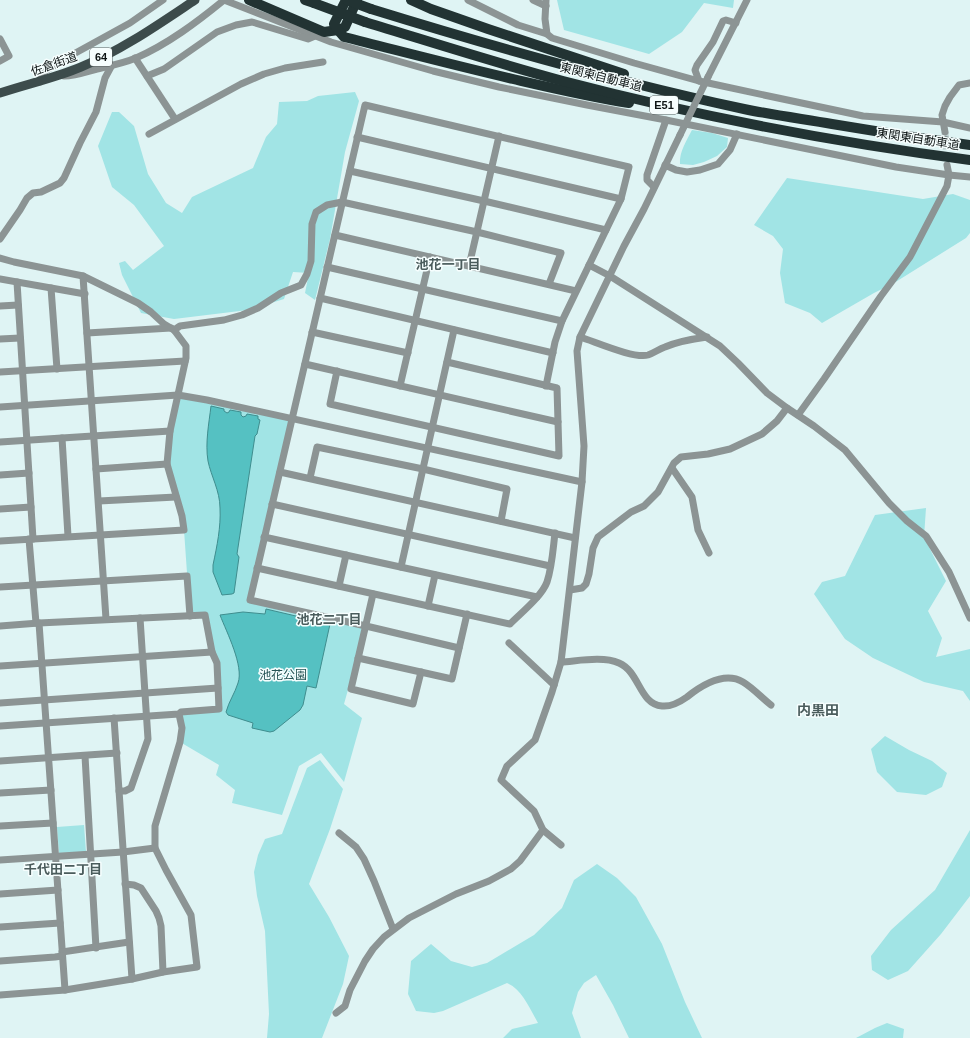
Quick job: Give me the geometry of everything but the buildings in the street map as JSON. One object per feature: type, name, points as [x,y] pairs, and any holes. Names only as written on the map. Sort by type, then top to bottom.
[{"type":"highway","points":[[249,0],[324,32],[346,27],[357,0]]},
{"type":"highway","points":[[346,0],[334,24],[344,37],[597,98],[714,117]]},
{"type":"highway","name":"東関東自動車道","points":[[346,0],[467,38],[553,62],[704,100],[787,117],[970,145]]},
{"type":"highway","points":[[411,0],[431,9],[521,41],[704,100]]},
{"type":"highway","name":"東関東自動車道","points":[[309,2],[365,22],[462,52],[640,100],[786,132],[970,160]]},
{"type":"main road","name":"佐倉街道","points":[[0,94],[40,82],[83,66],[108,54],[144,33],[194,1]]},
{"type":"street","points":[[40,82],[42,73],[130,23],[163,0]]},
{"type":"street","points":[[60,75],[69,76],[79,74],[135,58],[161,45],[183,31],[224,0],[331,42],[426,69],[499,87],[896,167],[970,177]]},
{"type":"street","points":[[468,0],[518,25],[547,34],[552,38],[634,63],[699,80],[863,116],[943,122],[970,128]]},
{"type":"street","points":[[533,0],[546,3],[545,19],[547,34]]},
{"type":"street","points":[[561,845],[543,830],[534,811],[501,780],[507,766],[535,740],[561,662],[582,482],[584,446],[577,351],[580,337],[747,0]]},
{"type":"street","points":[[699,80],[695,70],[713,42],[723,21],[726,20],[736,23]]},
{"type":"street","points":[[147,76],[164,69],[217,32],[236,25],[252,22],[308,39],[315,36]]},
{"type":"street","points":[[0,39],[9,56],[0,61]]},
{"type":"street","points":[[135,58],[175,119]]},
{"type":"street","points":[[149,134],[241,84],[264,74],[285,68],[323,62]]},
{"type":"street","points":[[0,239],[27,198],[33,192],[41,192],[60,183],[64,178],[96,112],[105,78],[112,65]]},
{"type":"street","points":[[945,132],[942,115],[945,106],[960,85],[970,83]]},
{"type":"street","points":[[459,648],[250,600],[365,105],[629,167],[621,199],[562,321],[546,386]]},
{"type":"street","points":[[654,187],[647,180],[647,175],[666,120]]},
{"type":"street","points":[[665,165],[676,170],[687,172],[700,170],[718,164],[730,150],[737,134]]},
{"type":"street","points":[[469,266],[499,136]]},
{"type":"street","points":[[357,137],[621,199]]},
{"type":"street","points":[[798,415],[910,257],[947,186],[949,175],[947,165]]},
{"type":"street","points":[[350,171],[484,200],[606,230]]},
{"type":"street","points":[[87,333],[173,329],[180,326],[224,320],[242,315],[258,308],[281,293],[301,285],[307,274],[310,261],[312,224],[316,212],[327,204],[342,202],[477,232],[561,253],[549,284]]},
{"type":"street","points":[[335,234],[576,291]]},
{"type":"street","points":[[400,386],[430,257]]},
{"type":"street","points":[[0,258],[83,276],[144,307],[164,324],[173,329],[186,346],[185,361],[170,432],[167,464],[182,516],[184,530],[0,541]]},
{"type":"street","points":[[589,265],[610,276],[720,346],[767,393],[845,450],[889,503],[926,536],[949,572],[970,618]]},
{"type":"street","points":[[327,267],[562,321]]},
{"type":"street","points":[[83,276],[106,619]]},
{"type":"street","points":[[0,279],[85,294]]},
{"type":"street","points":[[17,282],[31,507],[33,585],[42,663],[65,990]]},
{"type":"street","points":[[51,288],[57,369]]},
{"type":"street","points":[[320,298],[553,353]]},
{"type":"street","points":[[0,306],[18,305]]},
{"type":"street","points":[[401,567],[454,330]]},
{"type":"street","points":[[312,332],[408,353]]},
{"type":"street","points":[[580,337],[638,356],[648,355],[663,347],[682,341],[707,337]]},
{"type":"street","points":[[0,339],[20,338]]},
{"type":"street","points":[[0,372],[185,361]]},
{"type":"street","points":[[337,372],[330,404],[559,456],[557,388],[447,362]]},
{"type":"street","points":[[305,364],[558,422]]},
{"type":"street","points":[[0,407],[178,396],[207,400],[284,416],[582,482]]},
{"type":"street","points":[[570,590],[582,588],[586,584],[593,548],[598,537],[632,512],[644,506],[658,492],[674,463],[681,457],[708,454],[730,449],[762,434],[777,421],[787,408]]},
{"type":"street","points":[[0,442],[170,432]]},
{"type":"street","points":[[62,438],[68,536]]},
{"type":"street","points":[[310,478],[317,447],[423,469],[507,489],[501,521]]},
{"type":"street","points":[[96,469],[167,464]]},
{"type":"street","points":[[672,468],[692,498],[698,530],[709,553]]},
{"type":"street","points":[[280,472],[575,538]]},
{"type":"street","points":[[0,475],[29,474]]},
{"type":"street","points":[[99,501],[176,497]]},
{"type":"street","points":[[272,504],[550,566]]},
{"type":"street","points":[[0,509],[31,507]]},
{"type":"street","points":[[257,568],[510,624],[537,597],[546,583],[555,533]]},
{"type":"street","points":[[264,537],[537,597]]},
{"type":"street","points":[[339,586],[346,555]]},
{"type":"street","points":[[428,606],[435,575]]},
{"type":"street","points":[[0,587],[188,576],[190,616]]},
{"type":"street","points":[[373,594],[351,690],[413,704],[421,672]]},
{"type":"street","points":[[358,658],[452,679],[467,614]]},
{"type":"street","points":[[0,626],[106,619],[205,615],[212,652],[217,663],[219,709],[181,712],[179,714],[0,726]]},
{"type":"street","points":[[119,792],[131,788],[148,739],[140,618]]},
{"type":"street","points":[[509,643],[554,685]]},
{"type":"street","points":[[0,666],[212,652]]},
{"type":"street","points":[[561,662],[610,660],[620,663],[628,670],[638,684],[645,698],[653,704],[662,706],[672,706],[681,702],[699,687],[725,678],[732,678],[743,682],[771,705]]},
{"type":"street","points":[[0,703],[218,688]]},
{"type":"street","points":[[0,995],[65,990],[132,980],[163,972],[197,967],[191,915],[155,848],[155,826],[180,742],[182,728],[179,714]]},
{"type":"street","points":[[114,718],[132,980]]},
{"type":"street","points":[[0,761],[117,754]]},
{"type":"street","points":[[85,756],[96,948]]},
{"type":"street","points":[[0,793],[51,790]]},
{"type":"street","points":[[0,826],[53,823]]},
{"type":"street","points":[[336,1013],[345,1006],[350,990],[373,949],[393,929],[408,918],[456,894],[489,881],[511,869],[520,861],[543,830]]},
{"type":"street","points":[[339,832],[356,847],[364,859],[393,929]]},
{"type":"street","points":[[0,860],[123,852],[155,848]]},
{"type":"street","points":[[125,884],[134,885],[141,888],[156,911],[161,926],[163,972]]},
{"type":"street","points":[[0,894],[58,890]]},
{"type":"street","points":[[0,926],[60,923]]},
{"type":"street","points":[[0,961],[55,958],[62,954],[129,942]]},
{"type":"green space","points":[[557,0],[734,0],[733,8],[704,3],[682,32],[649,54],[564,30]]},
{"type":"green space","points":[[355,92],[359,101],[345,152],[330,239],[315,300],[305,293],[309,273],[293,272],[284,299],[248,310],[174,319],[141,313],[122,275],[119,263],[125,261],[133,270],[164,246],[134,205],[112,187],[98,146],[112,112],[119,112],[134,126],[148,174],[166,203],[182,213],[192,197],[253,168],[266,137],[277,124],[279,102],[307,101],[318,96]]},
{"type":"green space","points":[[692,130],[712,133],[728,138],[727,147],[717,156],[704,162],[693,165],[680,164],[682,151]]},
{"type":"green space","points":[[787,178],[923,199],[953,194],[970,200],[970,233],[966,238],[894,283],[822,323],[810,313],[785,303],[780,273],[783,249],[773,236],[754,225]]},
{"type":"green space","name":"池花公園","points":[[178,395],[292,418],[250,600],[366,626],[344,704],[362,718],[344,782],[321,753],[299,766],[282,815],[232,803],[235,790],[216,775],[219,765],[180,742],[181,712],[215,709],[218,688],[205,615],[190,616],[184,530],[167,464]]},
{"type":"green space","points":[[926,508],[924,537],[946,581],[928,611],[942,638],[936,657],[970,649],[970,701],[963,691],[924,682],[873,658],[845,639],[814,594],[822,582],[845,576],[875,515]]},
{"type":"green space","points":[[885,736],[932,761],[947,773],[942,787],[926,795],[897,792],[877,772],[871,749]]},
{"type":"green space","points":[[320,760],[343,789],[330,829],[309,884],[329,917],[349,956],[343,984],[322,1038],[267,1038],[269,1014],[265,931],[257,896],[254,872],[258,855],[265,839],[282,834],[307,768]]},
{"type":"green space","points":[[84,825],[86,852],[59,853],[57,827]]},
{"type":"green space","points":[[970,830],[970,896],[941,934],[908,971],[888,980],[872,970],[871,956],[891,930],[935,890]]},
{"type":"green space","points":[[597,864],[617,878],[636,897],[662,944],[685,1002],[702,1038],[629,1038],[596,975],[584,983],[578,992],[572,1013],[581,1038],[503,1038],[512,1029],[538,1023],[521,995],[507,983],[443,1011],[434,1013],[416,1011],[408,994],[411,961],[431,944],[451,961],[472,967],[487,963],[534,935],[562,908],[574,880]]},
{"type":"green space","points":[[887,1023],[904,1029],[903,1038],[856,1038],[875,1028]]},
{"type":"shaded area","points":[[211,406],[224,409],[227,413],[230,410],[241,412],[243,417],[247,414],[258,416],[258,419],[260,420],[257,434],[255,436],[237,554],[239,557],[234,593],[222,595],[213,572],[219,529],[220,502],[209,467],[207,454]]},
{"type":"shaded area","points":[[266,609],[330,624],[316,688],[307,686],[303,705],[300,710],[274,731],[270,732],[252,728],[253,723],[228,715],[226,712],[237,687],[239,668],[234,649],[220,615],[243,612],[265,614]]},
{"type":"tunnel","points":[[945,132],[947,160]]},
{"type":"district","name":"池花一丁目","points":[[448,264]]},
{"type":"district","name":"池花二丁目","points":[[329,619]]},
{"type":"district","name":"内黒田","points":[[818,710]]},
{"type":"district","name":"千代田二丁目","points":[[63,869]]}]
